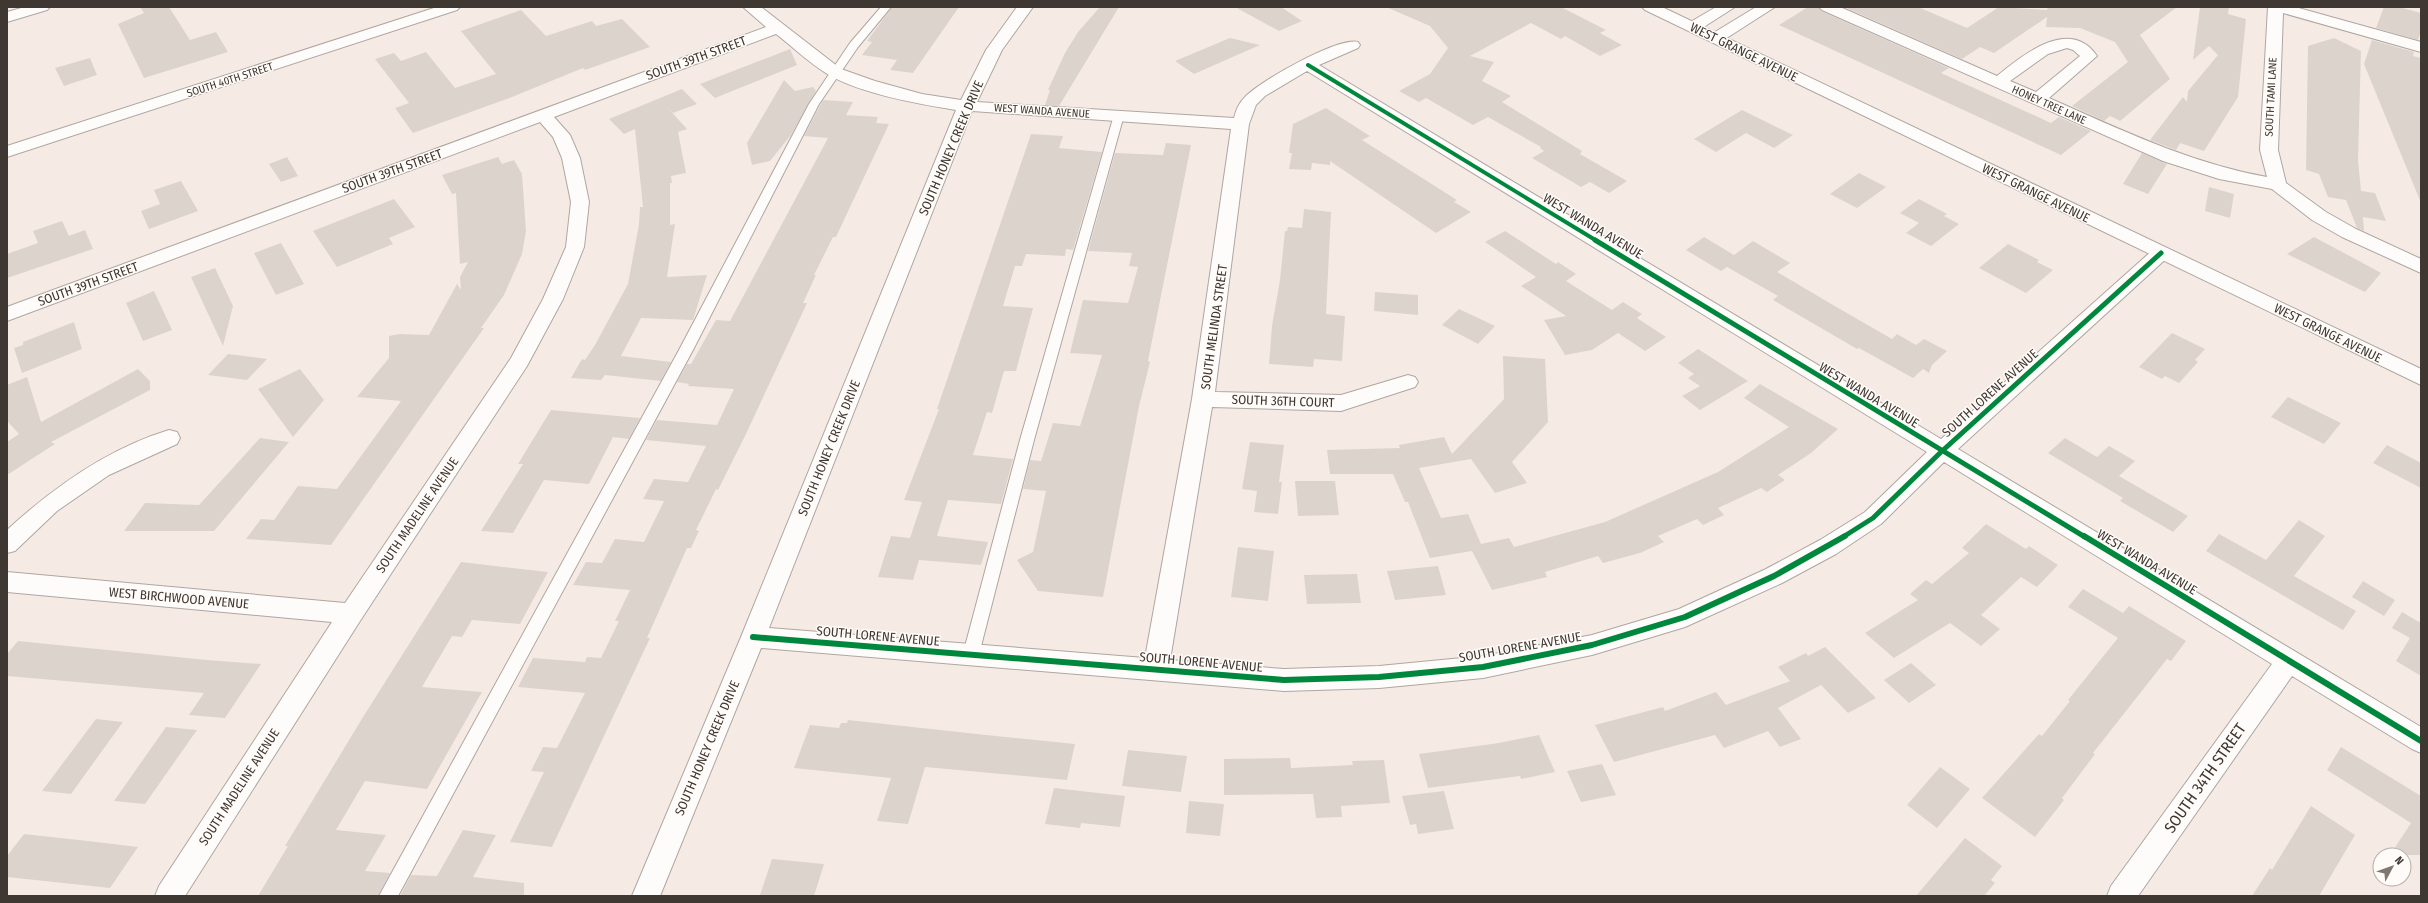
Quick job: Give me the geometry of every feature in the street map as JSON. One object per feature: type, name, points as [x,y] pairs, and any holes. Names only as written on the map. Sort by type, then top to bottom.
[{"type":"street","points":[[7,17],[42,7]]},
{"type":"street","name":"SOUTH 40TH STREET","points":[[7,152],[452,7]]},
{"type":"street","name":"WEST WANDA AVENUE","points":[[752,7],[835,72],[870,85],[921,99],[966,106],[1240,124]]},
{"type":"street","name":"SOUTH HONEY CREEK DRIVE","points":[[646,896],[754,637],[966,106],[994,50],[1025,7]]},
{"type":"street","name":"WEST GRANGE AVENUE","points":[[1650,7],[2421,378]]},
{"type":"street","points":[[1692,27],[1727,7]]},
{"type":"street","points":[[1716,38],[1767,7]]},
{"type":"street","name":"HONEY TREE LANE","points":[[1827,7],[2169,157],[2225,175],[2278,185]]},
{"type":"street","points":[[2277,7],[2421,47]]},
{"type":"street","name":"SOUTH TAMI LANE","points":[[2277,7],[2269,150],[2278,185]]},
{"type":"street","name":"SOUTH 39TH STREET","points":[[7,314],[777,28]]},
{"type":"street","points":[[1998,82],[2047,47],[2058,43],[2084,50],[2089,56],[2037,100]]},
{"type":"street","name":"SOUTH MELINDA STREET","points":[[1156,669],[1204,399],[1240,124],[1248,102],[1262,90],[1308,65],[1352,45]]},
{"type":"street","name":"WEST WANDA AVENUE","points":[[1308,65],[1941,452],[2289,660],[2421,741]]},
{"type":"street","name":"SOUTH MADELINE AVENUE","points":[[169,896],[350,614],[520,361],[554,299],[575,247],[580,202],[571,158],[560,135],[543,115]]},
{"type":"street","points":[[2278,185],[2318,216],[2349,233],[2421,267]]},
{"type":"street","name":"SOUTH LORENE AVENUE","points":[[754,637],[1284,680],[1379,677],[1483,667],[1592,645],[1685,616],[1774,576],[1828,547],[1873,518],[1941,452],[2161,253]]},
{"type":"street","name":"SOUTH 36TH COURT","points":[[1204,399],[1341,404],[1408,382]]},
{"type":"street","points":[[7,544],[49,504],[101,469],[169,438]]},
{"type":"street","name":"WEST BIRCHWOOD AVENUE","points":[[7,582],[350,614]]},
{"type":"street","name":"SOUTH 34TH STREET","points":[[2121,896],[2289,660]]},
{"type":"lane","points":[[388,896],[686,350],[803,124],[835,72],[886,7]]},
{"type":"lane","points":[[971,654],[1028,440],[1119,116]]},
{"type":"building","points":[[140,7],[169,7],[190,40],[216,32],[228,52],[144,78],[118,24],[144,13]]},
{"type":"building","points":[[892,7],[959,7],[913,73],[890,70],[897,60],[862,55],[872,42],[867,41]]},
{"type":"building","points":[[1100,7],[1119,7],[1059,106],[1045,105],[1050,90],[1048,90],[1065,53],[1078,32]]},
{"type":"building","points":[[1235,7],[1281,7],[1302,21],[1279,31]]},
{"type":"building","points":[[1386,7],[1561,7],[1606,30],[1600,33],[1622,45],[1600,56],[1565,36],[1561,39],[1531,23],[1470,56],[1494,62],[1482,81],[1511,96],[1502,102],[1582,151],[1580,154],[1627,181],[1609,193],[1590,182],[1581,187],[1532,158],[1544,151],[1540,148],[1541,147],[1488,117],[1473,125],[1426,98],[1419,102],[1399,91],[1430,74],[1448,48],[1430,26]]},
{"type":"building","points":[[1808,7],[1818,7],[1821,11],[1949,68],[1941,73],[2051,123],[2059,117],[2091,131],[2061,155],[1779,25]]},
{"type":"building","points":[[1844,7],[1918,7],[1967,28],[1999,7],[2047,10],[2048,7],[2177,7],[2140,35],[2170,79],[2120,121],[2110,116],[2104,121],[2072,106],[2128,62],[2115,42],[2080,28],[2046,27],[2047,17],[1994,53],[1980,47],[1962,59]]},
{"type":"building","points":[[2200,7],[2229,7],[2228,14],[2246,19],[2238,97],[2204,151],[2180,143],[2176,150],[2150,140],[2183,97],[2187,102],[2188,91],[2218,55],[2209,46],[2193,60]]},
{"type":"building","points":[[2384,7],[2399,7],[2421,13],[2421,31],[2418,40],[2376,28]]},
{"type":"building","points":[[521,10],[546,36],[592,21],[596,26],[622,19],[650,47],[585,70],[583,68],[512,97],[413,133],[395,108],[409,103],[375,59],[394,53],[401,61],[426,52],[455,88],[496,74],[461,31]]},
{"type":"building","points":[[1230,38],[1260,45],[1194,74],[1175,61]]},
{"type":"building","points":[[2334,38],[2361,51],[2358,160],[2361,191],[2375,193],[2386,221],[2363,217],[2364,231],[2357,228],[2346,200],[2328,197],[2319,174],[2306,170],[2308,46]]},
{"type":"building","points":[[2372,40],[2414,52],[2413,56],[2421,58],[2421,203],[2364,64]]},
{"type":"building","points":[[790,49],[797,65],[715,98],[700,84]]},
{"type":"building","points":[[90,58],[97,75],[64,86],[55,68]]},
{"type":"building","points":[[784,80],[795,91],[813,87],[816,91],[791,135],[770,161],[752,165],[747,143]]},
{"type":"building","points":[[682,89],[697,104],[673,113],[666,106],[687,129],[678,132],[686,173],[671,176],[672,183],[670,183],[670,225],[675,224],[667,277],[707,275],[693,320],[641,318],[621,356],[671,362],[661,381],[605,375],[601,380],[571,378],[582,359],[585,360],[595,345],[628,284],[639,224],[640,207],[643,207],[635,129],[624,134],[609,119]]},
{"type":"building","points":[[823,100],[853,102],[846,115],[878,117],[876,123],[889,124],[836,237],[833,237],[814,275],[816,275],[803,303],[807,303],[745,436],[718,490],[716,489],[696,530],[699,531],[691,548],[687,548],[647,638],[650,638],[552,847],[510,842],[544,772],[531,771],[543,747],[557,748],[585,693],[518,687],[533,658],[585,662],[587,657],[601,658],[619,621],[615,621],[630,590],[573,585],[586,562],[602,563],[615,539],[644,542],[664,501],[643,499],[654,479],[688,482],[706,446],[646,440],[657,420],[717,425],[734,389],[688,386],[689,384],[677,382],[687,364],[691,364],[716,320],[730,321],[828,138],[804,136]]},
{"type":"building","points":[[1326,108],[1370,136],[1362,140],[1457,200],[1454,202],[1471,212],[1436,233],[1330,161],[1330,165],[1312,163],[1311,170],[1289,169],[1292,153],[1289,153],[1293,124]]},
{"type":"building","points":[[1742,110],[1793,135],[1774,148],[1746,133],[1716,152],[1694,139]]},
{"type":"building","points":[[1031,134],[1063,136],[1059,148],[1102,152],[1073,250],[1066,249],[1065,256],[1026,254],[1022,266],[1015,266],[1003,306],[1033,308],[1016,371],[1004,371],[992,413],[987,412],[973,455],[1013,459],[1001,504],[948,500],[937,536],[988,542],[981,565],[919,560],[913,580],[878,577],[891,536],[910,538],[922,502],[904,500],[939,409],[937,409]]},
{"type":"building","points":[[1166,143],[1191,145],[1148,361],[1150,362],[1139,406],[1103,597],[1038,591],[1017,560],[1033,552],[1046,491],[1023,489],[1030,460],[1041,461],[1053,423],[1080,426],[1102,355],[1070,353],[1083,300],[1128,303],[1138,267],[1129,266],[1132,253],[1088,251],[1115,153],[1163,155]]},
{"type":"building","points":[[2142,153],[2167,164],[2148,194],[2123,184]]},
{"type":"building","points":[[287,157],[298,176],[281,182],[269,164]]},
{"type":"building","points":[[498,157],[502,164],[514,160],[522,174],[526,231],[522,254],[504,295],[481,328],[484,328],[331,545],[246,539],[261,519],[274,520],[298,486],[337,489],[401,401],[357,397],[389,358],[389,336],[400,334],[429,335],[457,284],[461,290],[460,277],[468,262],[460,264],[456,193],[452,194],[442,175]]},
{"type":"building","points":[[1859,173],[1886,187],[1857,208],[1830,194]]},
{"type":"building","points":[[181,181],[198,211],[149,229],[141,211],[160,204],[154,190]]},
{"type":"building","points":[[2209,187],[2234,194],[2230,218],[2205,211]]},
{"type":"building","points":[[394,199],[415,227],[389,238],[393,244],[337,267],[313,231]]},
{"type":"building","points":[[1919,199],[1947,214],[1944,216],[1959,224],[1931,246],[1906,233],[1919,223],[1900,213]]},
{"type":"building","points":[[1304,209],[1331,212],[1326,314],[1345,316],[1342,361],[1314,359],[1313,367],[1269,364],[1272,326],[1280,280],[1285,231],[1287,231],[1288,227],[1302,228]]},
{"type":"building","points":[[62,221],[69,236],[85,230],[93,249],[7,278],[7,254],[38,243],[33,231]]},
{"type":"building","points":[[1505,231],[1556,264],[1558,262],[1576,274],[1566,281],[1612,310],[1623,302],[1642,314],[1637,318],[1666,337],[1645,351],[1618,333],[1592,350],[1565,355],[1544,320],[1566,316],[1521,286],[1536,277],[1485,242]]},
{"type":"building","points":[[1704,237],[1734,255],[1753,241],[1790,263],[1777,272],[1892,339],[1897,334],[1916,345],[1924,339],[1947,351],[1932,365],[1929,373],[1923,369],[1913,378],[1859,348],[1857,349],[1773,300],[1778,296],[1727,267],[1721,271],[1686,250]]},
{"type":"building","points":[[2314,237],[2381,273],[2365,292],[2287,254]]},
{"type":"building","points":[[281,243],[304,284],[276,295],[254,253]]},
{"type":"building","points":[[2008,244],[2039,260],[2037,262],[2053,270],[2026,293],[1979,268]]},
{"type":"building","points":[[215,268],[233,306],[223,346],[191,277]]},
{"type":"building","points":[[154,291],[172,330],[143,341],[126,303]]},
{"type":"building","points":[[1375,292],[1418,295],[1418,315],[1374,311]]},
{"type":"building","points":[[1459,309],[1495,326],[1478,344],[1442,325]]},
{"type":"building","points":[[74,322],[82,349],[22,373],[14,348],[23,345],[23,342]]},
{"type":"building","points":[[2172,333],[2205,349],[2195,360],[2198,362],[2179,383],[2165,376],[2162,379],[2139,367]]},
{"type":"building","points":[[1698,349],[1748,381],[1700,410],[1682,396],[1700,386],[1688,378],[1694,374],[1678,363]]},
{"type":"building","points":[[228,354],[267,359],[247,380],[208,375]]},
{"type":"building","points":[[1503,356],[1545,359],[1548,422],[1512,462],[1527,483],[1495,493],[1471,459],[1419,468],[1441,518],[1468,514],[1481,544],[1509,538],[1514,547],[1605,522],[1718,472],[1789,427],[1744,398],[1760,384],[1838,429],[1811,453],[1778,475],[1785,480],[1767,492],[1761,488],[1718,508],[1724,515],[1703,525],[1697,519],[1658,536],[1664,542],[1640,553],[1603,563],[1598,556],[1545,572],[1547,577],[1492,590],[1472,551],[1430,558],[1408,502],[1405,502],[1393,474],[1330,474],[1327,450],[1400,448],[1399,445],[1444,437],[1452,454],[1504,399]]},
{"type":"building","points":[[138,369],[150,381],[150,390],[51,442],[55,444],[7,475],[7,442],[19,434],[7,421],[7,385],[27,377],[41,422]]},
{"type":"building","points":[[300,369],[324,400],[293,437],[258,389]]},
{"type":"building","points":[[2288,397],[2341,423],[2324,444],[2271,417]]},
{"type":"building","points":[[551,410],[640,418],[629,439],[613,437],[589,484],[544,480],[513,533],[481,531],[523,464],[518,464]]},
{"type":"building","points":[[260,438],[289,442],[214,531],[124,531],[145,503],[199,505]]},
{"type":"building","points":[[2065,438],[2097,457],[2109,446],[2135,461],[2119,476],[2188,516],[2173,532],[2120,501],[2123,498],[2048,453]]},
{"type":"building","points":[[1250,442],[1284,445],[1279,482],[1282,482],[1278,514],[1254,512],[1257,491],[1242,489]]},
{"type":"building","points":[[2387,445],[2421,463],[2421,488],[2373,463]]},
{"type":"building","points":[[1295,481],[1335,481],[1339,515],[1298,516]]},
{"type":"building","points":[[2299,520],[2325,536],[2294,576],[2356,611],[2343,630],[2206,551],[2219,534],[2266,560]]},
{"type":"building","points":[[1986,524],[2026,549],[2029,546],[2058,565],[2037,587],[2021,577],[1981,615],[2000,629],[1981,646],[1950,623],[1894,658],[1865,633],[1918,600],[1910,594],[1926,580],[1932,584],[1969,553],[1962,548]]},
{"type":"building","points":[[1238,547],[1274,551],[1268,601],[1231,597]]},
{"type":"building","points":[[461,562],[548,572],[520,624],[472,620],[462,637],[452,636],[422,687],[482,692],[427,789],[365,781],[336,830],[386,835],[365,871],[390,873],[378,896],[258,896],[288,846],[285,846],[363,717]]},
{"type":"building","points":[[1438,566],[1446,595],[1395,600],[1387,571]]},
{"type":"building","points":[[1357,574],[1361,603],[1307,604],[1304,575]]},
{"type":"building","points":[[2363,581],[2395,600],[2384,616],[2352,597]]},
{"type":"building","points":[[2083,589],[2123,613],[2129,606],[2186,641],[2171,661],[2167,659],[2093,753],[2095,754],[2062,798],[2064,800],[2035,837],[1982,798],[2039,734],[2042,736],[2070,701],[2068,700],[2118,638],[2068,607]]},
{"type":"building","points":[[2402,612],[2419,622],[2421,619],[2421,676],[2396,661],[2410,638],[2392,628]]},
{"type":"building","points":[[18,641],[261,664],[225,718],[189,715],[204,693],[7,676],[7,654]]},
{"type":"building","points":[[1825,647],[1876,698],[1848,713],[1821,685],[1778,708],[1801,739],[1780,747],[1768,731],[1724,748],[1715,735],[1614,762],[1595,725],[1663,707],[1665,711],[1716,692],[1726,705],[1790,681],[1778,667],[1806,653],[1808,656]]},
{"type":"building","points":[[1911,663],[1936,685],[1909,703],[1884,680]]},
{"type":"building","points":[[96,719],[123,722],[71,794],[42,791]]},
{"type":"building","points":[[848,720],[1075,744],[1067,780],[925,767],[908,824],[877,821],[891,778],[794,768],[810,725],[839,728],[841,723],[847,723]]},
{"type":"building","points":[[166,727],[197,730],[145,804],[114,801]]},
{"type":"building","points":[[1539,735],[1555,772],[1521,779],[1520,776],[1428,788],[1419,754],[1499,743]]},
{"type":"building","points":[[2341,747],[2421,796],[2421,855],[2412,855],[2412,847],[2395,847],[2411,823],[2327,770]]},
{"type":"building","points":[[1128,750],[1187,756],[1181,792],[1122,786]]},
{"type":"building","points":[[1290,758],[1291,768],[1353,765],[1352,761],[1384,760],[1390,803],[1341,806],[1342,817],[1316,818],[1313,794],[1224,795],[1224,759]]},
{"type":"building","points":[[1602,764],[1616,795],[1581,802],[1567,771]]},
{"type":"building","points":[[1940,767],[1970,789],[1937,828],[1907,805]]},
{"type":"building","points":[[1054,788],[1125,796],[1120,827],[1081,823],[1080,828],[1045,824]]},
{"type":"building","points":[[1444,791],[1454,829],[1418,834],[1416,824],[1410,825],[1402,796]]},
{"type":"building","points":[[1189,801],[1224,804],[1220,836],[1186,833]]},
{"type":"building","points":[[2311,806],[2355,835],[2319,896],[2252,896],[2270,868],[2272,870]]},
{"type":"building","points":[[463,830],[496,835],[473,877],[524,883],[524,896],[400,896],[411,875],[437,876]]},
{"type":"building","points":[[24,834],[138,847],[110,888],[7,877],[7,856]]},
{"type":"building","points":[[1965,838],[2002,866],[1991,880],[1995,883],[1984,896],[1916,896]]},
{"type":"building","points":[[772,859],[824,864],[814,896],[760,895]]},
{"type":"cycle path","points":[[1308,65],[2421,741]]},
{"type":"cycle path","points":[[753,637],[1284,680],[1379,677],[1483,667],[1592,645],[1685,617],[1774,576],[1828,547],[1873,518],[1941,452],[2161,253]]}]
